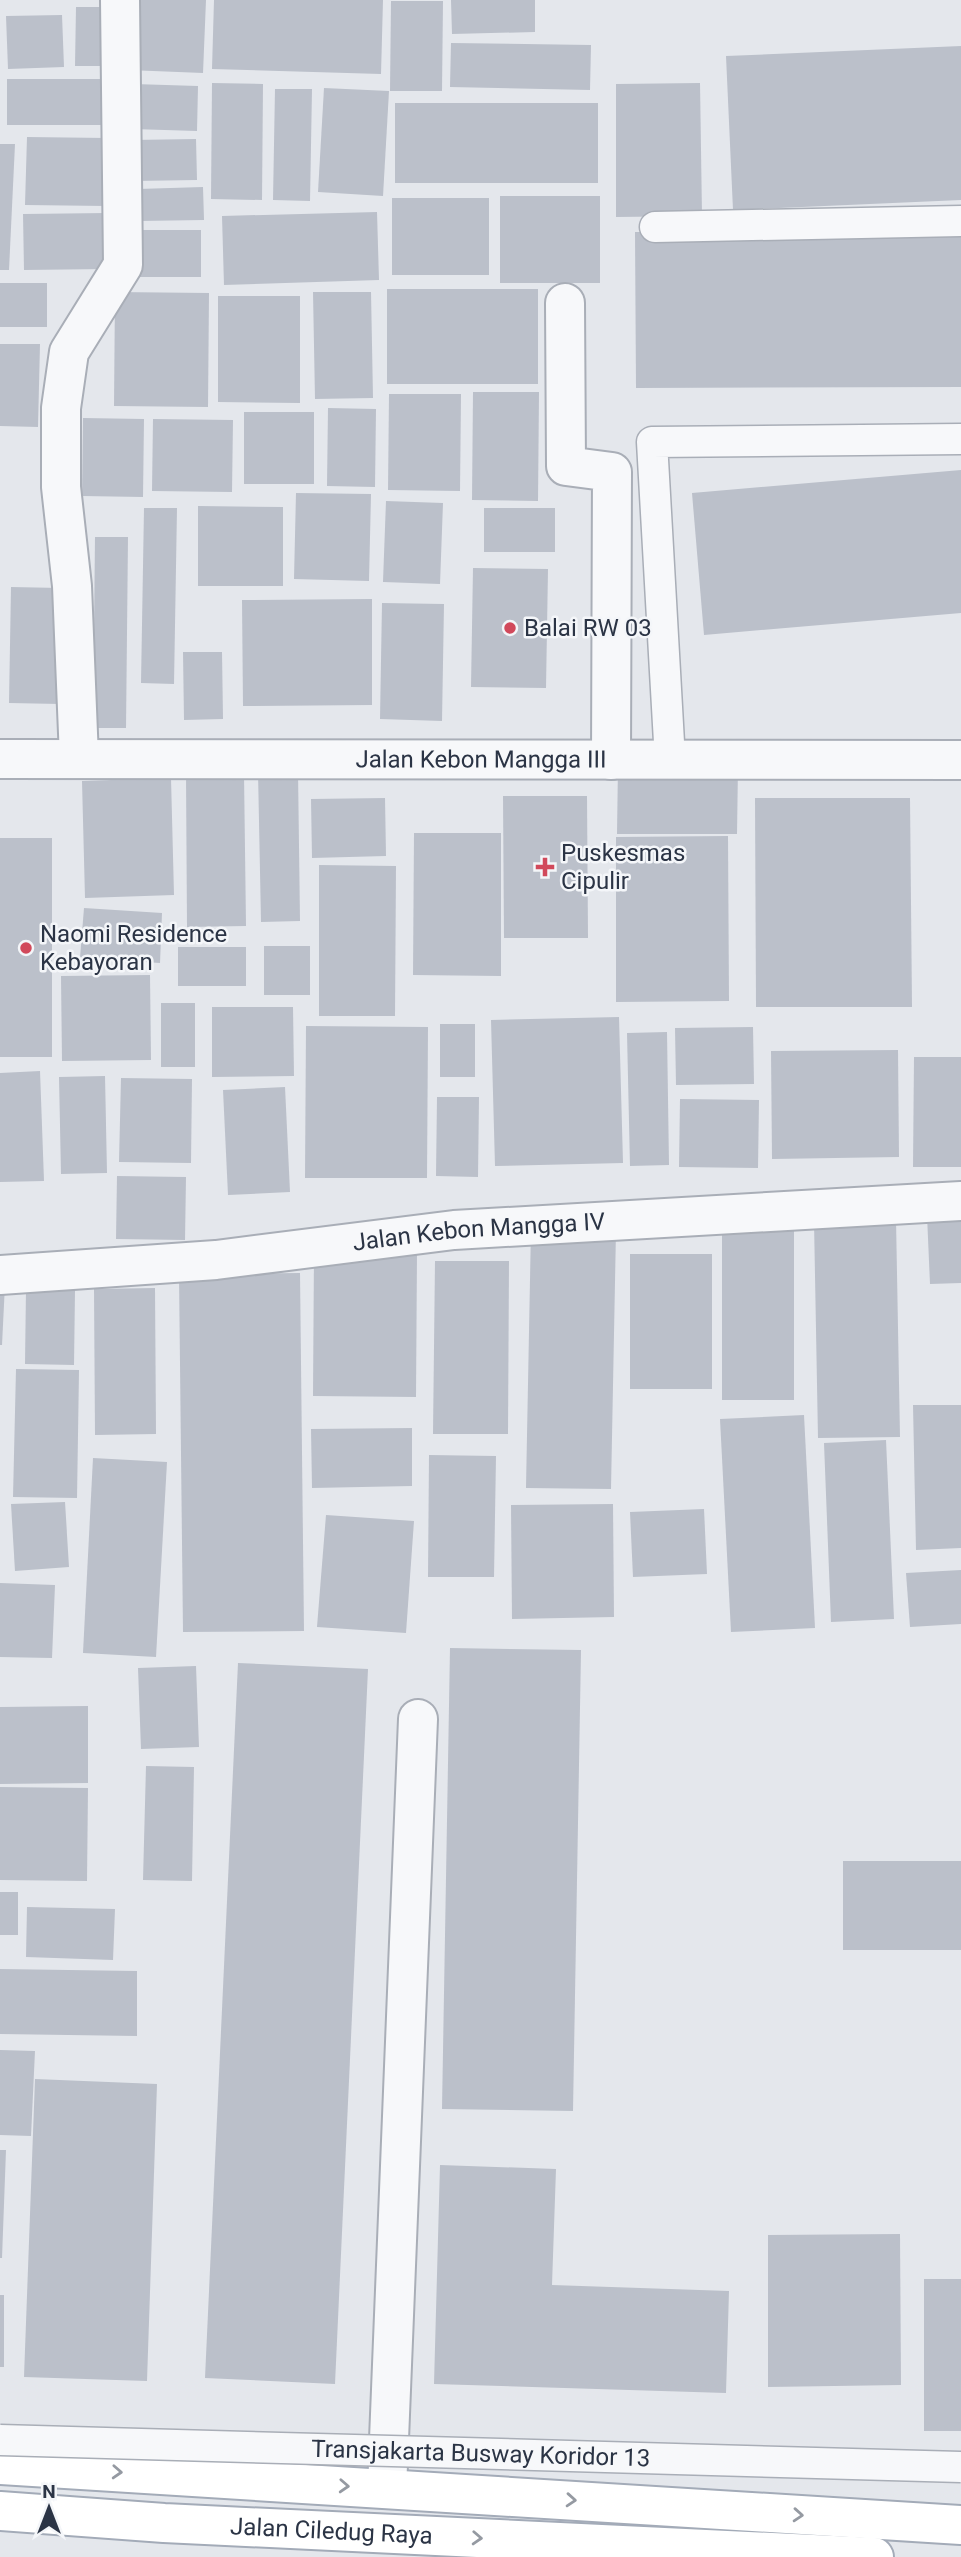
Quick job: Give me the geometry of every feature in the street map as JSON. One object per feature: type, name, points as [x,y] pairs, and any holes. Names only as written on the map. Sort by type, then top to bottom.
[{"type":"main road","points":[[0,2465],[961,2525]]},
{"type":"main road","name":"Jalan Ciledug Raya","points":[[0,2511],[164,2523],[874,2557]]},
{"type":"street","points":[[79,758],[72,586],[61,486],[61,408],[69,352],[123,265],[120,0]]},
{"type":"street","points":[[565,303],[566,466],[612,472],[611,761]]},
{"type":"street","name":"Jalan Kebon Mangga III","points":[[0,759],[961,760]]},
{"type":"street","name":"Jalan Kebon Mangga IV","points":[[0,1275],[216,1260],[454,1230],[961,1201]]},
{"type":"street","points":[[387,2489],[418,1719]]},
{"type":"lane","points":[[655,227],[961,222]]},
{"type":"lane","points":[[670,760],[652,442],[961,439]]},
{"type":"lane","name":"Transjakarta Busway Koridor 13","points":[[0,2440],[961,2467]]},
{"type":"building","points":[[130,0],[206,0],[203,73],[128,70]]},
{"type":"building","points":[[214,0],[383,0],[381,74],[212,69]]},
{"type":"building","points":[[451,0],[535,0],[535,32],[452,34]]},
{"type":"building","points":[[391,1],[443,1],[442,91],[390,91]]},
{"type":"building","points":[[76,7],[111,7],[111,66],[75,66]]},
{"type":"building","points":[[62,15],[64,67],[8,69],[6,16]]},
{"type":"building","points":[[451,43],[591,45],[590,90],[450,87]]},
{"type":"building","points":[[961,46],[961,200],[733,210],[726,56]]},
{"type":"building","points":[[7,79],[109,79],[110,125],[7,125]]},
{"type":"building","points":[[212,83],[263,84],[262,200],[211,199]]},
{"type":"building","points":[[700,83],[702,216],[616,217],[616,84]]},
{"type":"building","points":[[134,84],[198,86],[197,131],[132,129]]},
{"type":"building","points":[[324,88],[389,91],[383,196],[318,192]]},
{"type":"building","points":[[275,89],[312,89],[310,201],[273,200]]},
{"type":"building","points":[[395,103],[598,103],[598,183],[395,183]]},
{"type":"building","points":[[27,137],[107,138],[106,206],[25,205]]},
{"type":"building","points":[[196,139],[197,180],[133,181],[132,140]]},
{"type":"building","points":[[0,144],[15,144],[9,270],[0,270]]},
{"type":"building","points":[[203,187],[204,220],[139,221],[138,189]]},
{"type":"building","points":[[500,196],[600,196],[600,283],[500,283]]},
{"type":"building","points":[[392,198],[489,198],[489,275],[392,275]]},
{"type":"building","points":[[377,212],[379,280],[224,285],[222,216]]},
{"type":"building","points":[[107,213],[107,269],[24,270],[23,214]]},
{"type":"building","points":[[135,230],[201,230],[201,277],[135,277]]},
{"type":"building","points":[[961,231],[961,387],[636,388],[635,232]]},
{"type":"building","points":[[0,283],[47,283],[47,327],[0,327]]},
{"type":"building","points":[[387,289],[538,289],[538,384],[387,384]]},
{"type":"building","points":[[115,292],[209,293],[208,407],[114,406]]},
{"type":"building","points":[[313,292],[371,292],[373,398],[315,399]]},
{"type":"building","points":[[218,296],[300,296],[300,403],[218,402]]},
{"type":"building","points":[[0,344],[40,344],[38,427],[0,426]]},
{"type":"building","points":[[473,392],[539,392],[538,501],[472,500]]},
{"type":"building","points":[[389,394],[461,394],[460,491],[388,490]]},
{"type":"building","points":[[328,408],[376,409],[375,487],[327,486]]},
{"type":"building","points":[[244,412],[314,412],[314,484],[244,484]]},
{"type":"building","points":[[83,418],[144,419],[143,497],[82,496]]},
{"type":"building","points":[[153,419],[233,420],[232,492],[152,491]]},
{"type":"building","points":[[961,470],[961,613],[704,635],[692,493]]},
{"type":"building","points":[[296,493],[371,494],[369,581],[294,579]]},
{"type":"building","points":[[386,501],[443,503],[440,584],[383,582]]},
{"type":"building","points":[[198,506],[283,507],[283,586],[198,586]]},
{"type":"building","points":[[144,508],[177,508],[174,684],[141,683]]},
{"type":"building","points":[[484,508],[555,508],[555,552],[484,552]]},
{"type":"building","points":[[95,537],[128,537],[126,728],[93,728]]},
{"type":"building","name":"Balai RW 03","points":[[473,568],[548,569],[546,688],[471,687]]},
{"type":"building","points":[[11,587],[61,588],[60,704],[9,703]]},
{"type":"building","points":[[372,599],[372,705],[243,706],[242,600]]},
{"type":"building","points":[[382,603],[444,604],[442,721],[380,719]]},
{"type":"building","points":[[183,652],[222,652],[223,719],[184,720]]},
{"type":"building","points":[[618,765],[738,766],[737,834],[617,834]]},
{"type":"building","points":[[258,771],[298,771],[300,921],[261,922]]},
{"type":"building","points":[[186,774],[244,774],[246,926],[187,927]]},
{"type":"building","points":[[171,778],[174,895],[85,898],[82,781]]},
{"type":"building","name":"Puskesmas Cipulir","points":[[503,796],[587,796],[588,938],[504,938]]},
{"type":"building","points":[[385,798],[386,856],[312,858],[311,799]]},
{"type":"building","points":[[755,798],[910,798],[912,1007],[756,1007]]},
{"type":"building","points":[[414,833],[501,833],[501,976],[413,975]]},
{"type":"building","points":[[728,836],[729,1001],[616,1002],[616,837]]},
{"type":"building","name":"Naomi Residence Kebayoran","points":[[0,838],[52,838],[52,1057],[0,1057]]},
{"type":"building","points":[[319,865],[396,866],[395,1016],[319,1016]]},
{"type":"building","points":[[84,908],[162,913],[160,963],[80,958]]},
{"type":"building","points":[[264,946],[310,946],[310,995],[264,995]]},
{"type":"building","points":[[178,947],[246,947],[246,986],[178,986]]},
{"type":"building","points":[[150,975],[151,1060],[62,1061],[61,976]]},
{"type":"building","points":[[161,1003],[195,1003],[195,1067],[161,1067]]},
{"type":"building","points":[[212,1007],[293,1007],[294,1076],[212,1077]]},
{"type":"building","points":[[619,1017],[623,1163],[495,1166],[491,1020]]},
{"type":"building","points":[[440,1024],[475,1024],[475,1077],[440,1077]]},
{"type":"building","points":[[306,1026],[428,1027],[427,1178],[305,1178]]},
{"type":"building","points":[[753,1027],[754,1084],[676,1085],[675,1028]]},
{"type":"building","points":[[667,1032],[669,1165],[630,1166],[627,1033]]},
{"type":"building","points":[[898,1050],[899,1157],[772,1159],[771,1051]]},
{"type":"building","points":[[914,1057],[961,1057],[961,1167],[913,1167]]},
{"type":"building","points":[[40,1071],[44,1181],[0,1182],[0,1073]]},
{"type":"building","points":[[105,1076],[107,1173],[61,1174],[59,1077]]},
{"type":"building","points":[[121,1078],[192,1079],[191,1163],[119,1162]]},
{"type":"building","points":[[285,1087],[290,1192],[228,1195],[223,1090]]},
{"type":"building","points":[[437,1097],[479,1097],[478,1177],[436,1176]]},
{"type":"building","points":[[680,1099],[759,1100],[758,1168],[679,1167]]},
{"type":"building","points":[[117,1176],[186,1177],[185,1240],[116,1239]]},
{"type":"building","points":[[961,1214],[961,1283],[930,1284],[927,1215]]},
{"type":"building","points":[[722,1219],[794,1219],[794,1400],[722,1400]]},
{"type":"building","points":[[896,1219],[900,1437],[818,1438],[814,1221]]},
{"type":"building","points":[[531,1228],[616,1230],[611,1489],[526,1488]]},
{"type":"building","points":[[314,1251],[417,1252],[416,1397],[313,1396]]},
{"type":"building","points":[[630,1254],[712,1254],[712,1389],[630,1389]]},
{"type":"building","points":[[435,1261],[509,1261],[508,1434],[433,1434]]},
{"type":"building","points":[[300,1273],[304,1631],[183,1632],[179,1274]]},
{"type":"building","points":[[0,1284],[5,1284],[2,1345],[0,1345]]},
{"type":"building","points":[[155,1288],[156,1434],[95,1435],[94,1289]]},
{"type":"building","points":[[26,1289],[75,1290],[74,1365],[25,1364]]},
{"type":"building","points":[[16,1369],[79,1370],[77,1498],[13,1497]]},
{"type":"building","points":[[913,1405],[961,1405],[961,1548],[916,1550]]},
{"type":"building","points":[[804,1415],[815,1628],[731,1632],[720,1419]]},
{"type":"building","points":[[412,1428],[412,1486],[312,1488],[311,1429]]},
{"type":"building","points":[[886,1440],[894,1619],[831,1622],[824,1443]]},
{"type":"building","points":[[429,1455],[496,1456],[494,1577],[428,1577]]},
{"type":"building","points":[[93,1458],[167,1462],[156,1657],[83,1653]]},
{"type":"building","points":[[65,1502],[69,1567],[15,1571],[11,1504]]},
{"type":"building","points":[[613,1504],[614,1617],[512,1619],[511,1505]]},
{"type":"building","points":[[704,1509],[707,1574],[633,1577],[630,1512]]},
{"type":"building","points":[[326,1515],[414,1521],[406,1633],[317,1627]]},
{"type":"building","points":[[961,1570],[961,1624],[910,1627],[906,1573]]},
{"type":"building","points":[[0,1583],[55,1585],[52,1658],[0,1657]]},
{"type":"building","points":[[450,1648],[581,1650],[573,2111],[442,2109]]},
{"type":"building","points":[[238,1663],[368,1669],[335,2384],[205,2378]]},
{"type":"building","points":[[196,1666],[199,1747],[141,1749],[138,1668]]},
{"type":"building","points":[[88,1706],[88,1783],[0,1784],[0,1707]]},
{"type":"building","points":[[146,1766],[194,1767],[192,1881],[143,1880]]},
{"type":"building","points":[[0,1787],[88,1788],[87,1881],[0,1880]]},
{"type":"building","points":[[843,1861],[961,1861],[961,1950],[843,1950]]},
{"type":"building","points":[[0,1892],[18,1892],[18,1935],[0,1935]]},
{"type":"building","points":[[27,1907],[115,1909],[113,1960],[26,1957]]},
{"type":"building","points":[[0,1969],[137,1971],[137,2036],[0,2034]]},
{"type":"building","points":[[0,2050],[35,2051],[31,2136],[0,2135]]},
{"type":"building","points":[[35,2079],[157,2084],[147,2381],[24,2377]]},
{"type":"building","points":[[0,2150],[6,2150],[2,2258],[0,2258]]},
{"type":"building","points":[[440,2165],[556,2169],[552,2285],[729,2291],[726,2393],[434,2384]]},
{"type":"building","points":[[900,2234],[901,2385],[768,2387],[768,2235]]},
{"type":"building","points":[[924,2279],[961,2279],[961,2431],[924,2431]]},
{"type":"building","points":[[0,2295],[4,2295],[4,2367],[0,2367]]},
{"type":"place","name":"Balai RW 03","points":[[510,628]]},
{"type":"place","name":"Puskesmas Cipulir","points":[[545,867]]},
{"type":"place","name":"Naomi Residence Kebayoran","points":[[26,948]]}]
